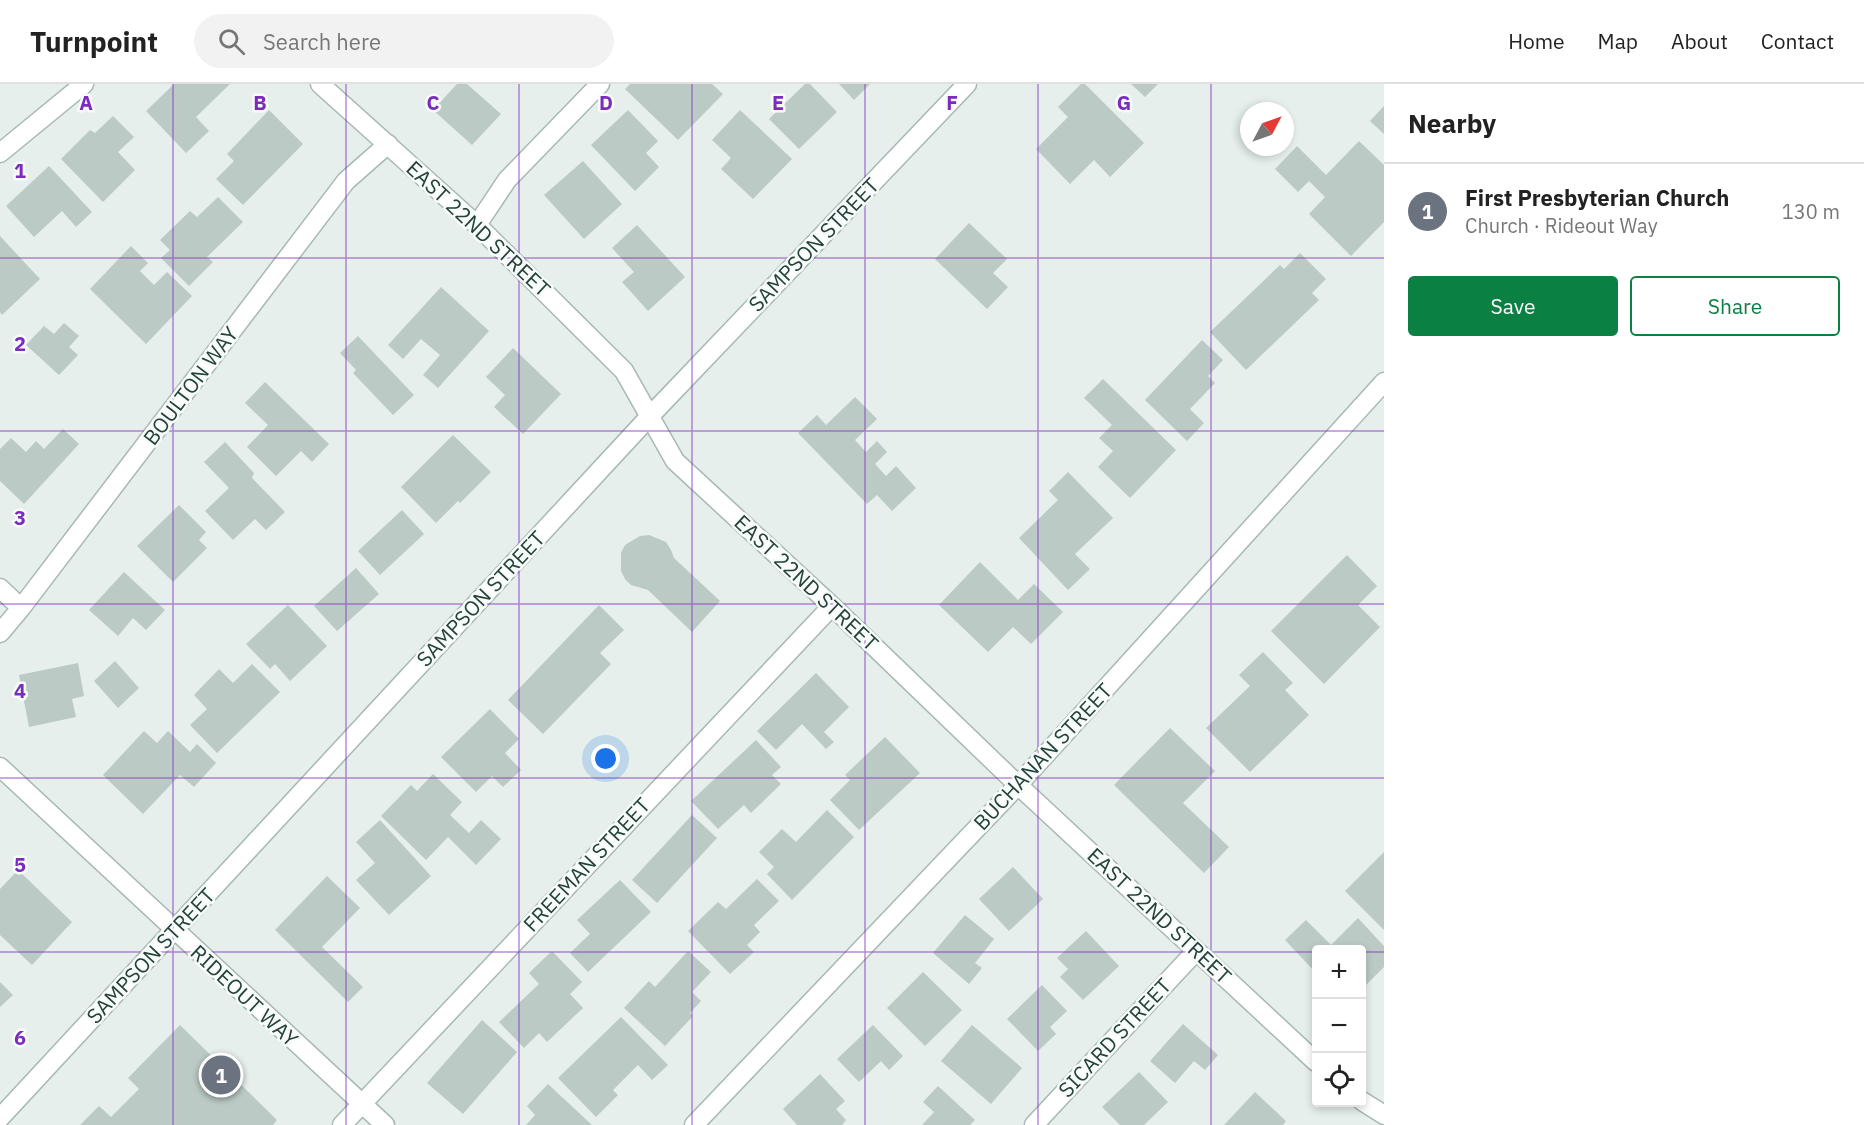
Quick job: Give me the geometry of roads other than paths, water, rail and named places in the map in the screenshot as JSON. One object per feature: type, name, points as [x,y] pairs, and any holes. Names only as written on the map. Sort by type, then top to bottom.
[{"type":"street","points":[[0,153],[84,84]]},
{"type":"street","name":"EAST 22ND STREET","points":[[321,84],[477,225],[624,371],[675,461],[832,606],[1018,785],[1312,1057]]},
{"type":"street","points":[[477,225],[507,180],[600,84]]},
{"type":"street","name":"SAMPSON STREET","points":[[0,1118],[650,416],[967,84]]},
{"type":"street","name":"BOULTON WAY","points":[[0,633],[346,181],[388,144]]},
{"type":"street","name":"BUCHANAN STREET","points":[[694,1125],[1018,785],[1384,382]]},
{"type":"street","points":[[0,588],[21,608]]},
{"type":"street","name":"FREEMAN STREET","points":[[342,1125],[832,606]]},
{"type":"street","name":"RIDEOUT WAY","points":[[0,767],[385,1125]]},
{"type":"street","name":"SICARD STREET","points":[[1035,1125],[1196,951]]},
{"type":"street","points":[[1366,1104],[1384,1115]]},
{"type":"place","name":"First Presbyterian Church","points":[[221,1075]]}]
